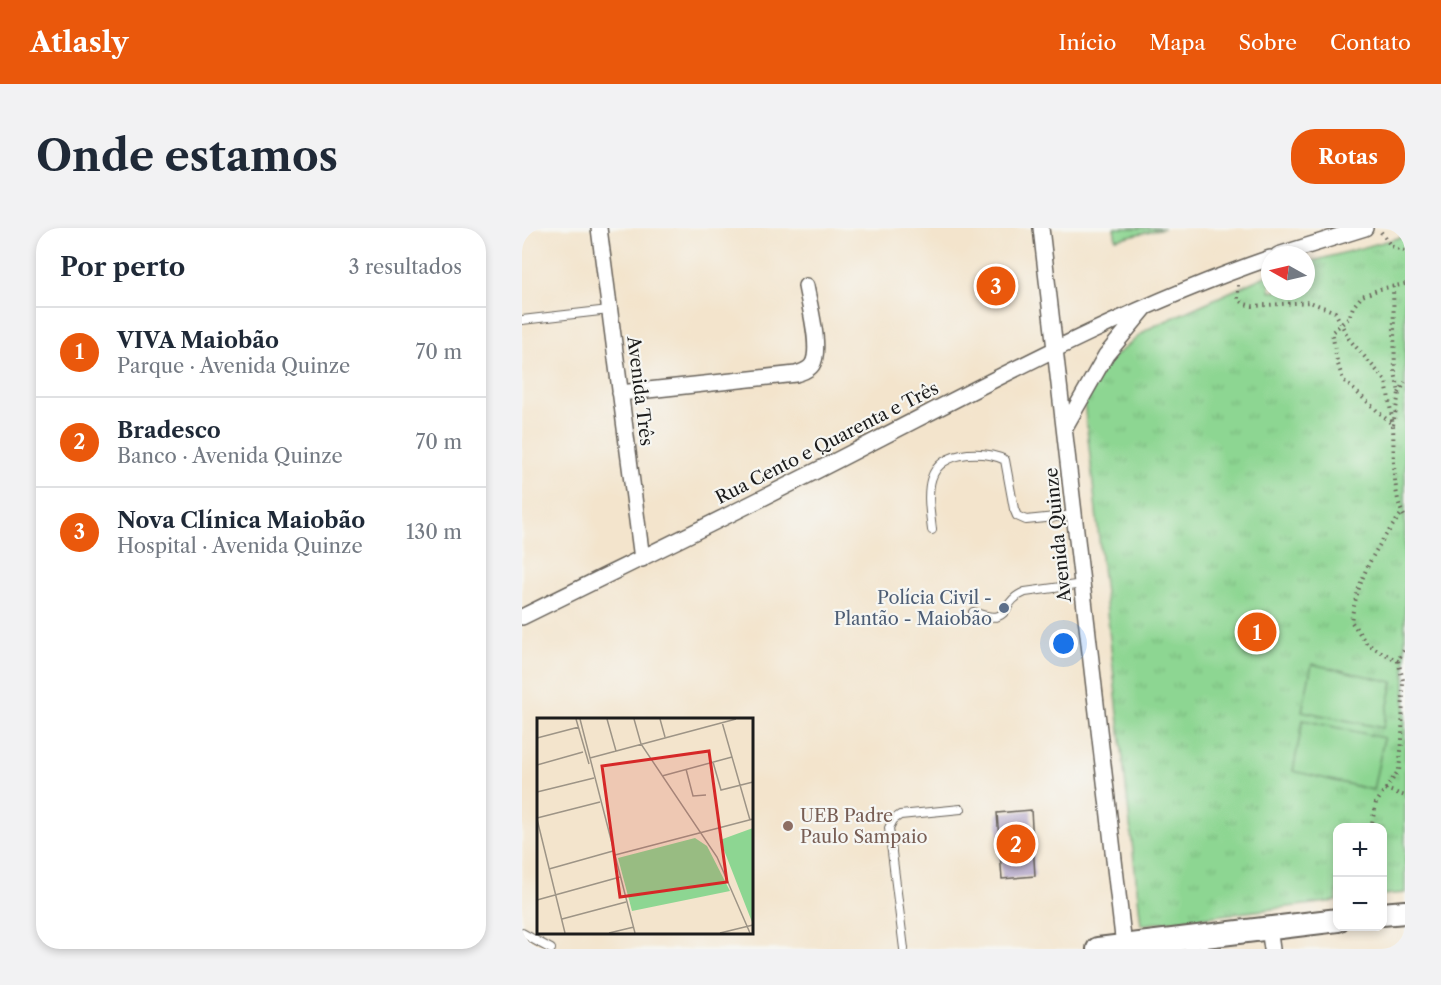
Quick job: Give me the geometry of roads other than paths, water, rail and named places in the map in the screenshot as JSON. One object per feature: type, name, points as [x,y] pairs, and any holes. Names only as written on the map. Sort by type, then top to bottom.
[{"type":"main road","points":[[1387,914],[1405,912]]},
{"type":"main road","points":[[1098,949],[1271,939],[1333,921]]},
{"type":"street","name":"Avenida Três","points":[[599,228],[642,558]]},
{"type":"street","name":"Avenida Quinze","points":[[1041,228],[1124,946]]},
{"type":"street","points":[[1307,246],[1365,228]]},
{"type":"street","name":"Rua Cento e Quarenta e Três","points":[[522,617],[850,454],[1056,347],[1149,304],[1261,261]]},
{"type":"street","points":[[620,393],[796,374],[804,371],[812,365],[815,353],[806,286]]},
{"type":"street","name":"Rua Cento e Quarenta e Três","points":[[1065,428],[1106,355],[1149,304]]},
{"type":"lane","points":[[522,320],[609,310]]},
{"type":"lane","points":[[932,530],[929,483],[935,469],[945,460],[961,455],[990,455],[1005,460],[1017,516],[1026,520],[1075,515]]},
{"type":"lane","points":[[973,612],[998,617],[1004,614],[1017,596],[1025,592],[1083,584]]},
{"type":"lane","points":[[904,949],[889,828],[893,820],[900,815],[961,808]]},
{"type":"lane","points":[[522,933],[551,949]]},
{"type":"place","name":"Nova Clínica Maiobão","points":[[996,286]]},
{"type":"place","name":"Polícia Civil - Plantão - Maiobão","points":[[1004,608]]},
{"type":"place","name":"VIVA Maiobão","points":[[1257,632]]},
{"type":"place","name":"UEB Padre Paulo Sampaio","points":[[788,826]]},
{"type":"place","name":"Bradesco","points":[[1016,844]]}]
